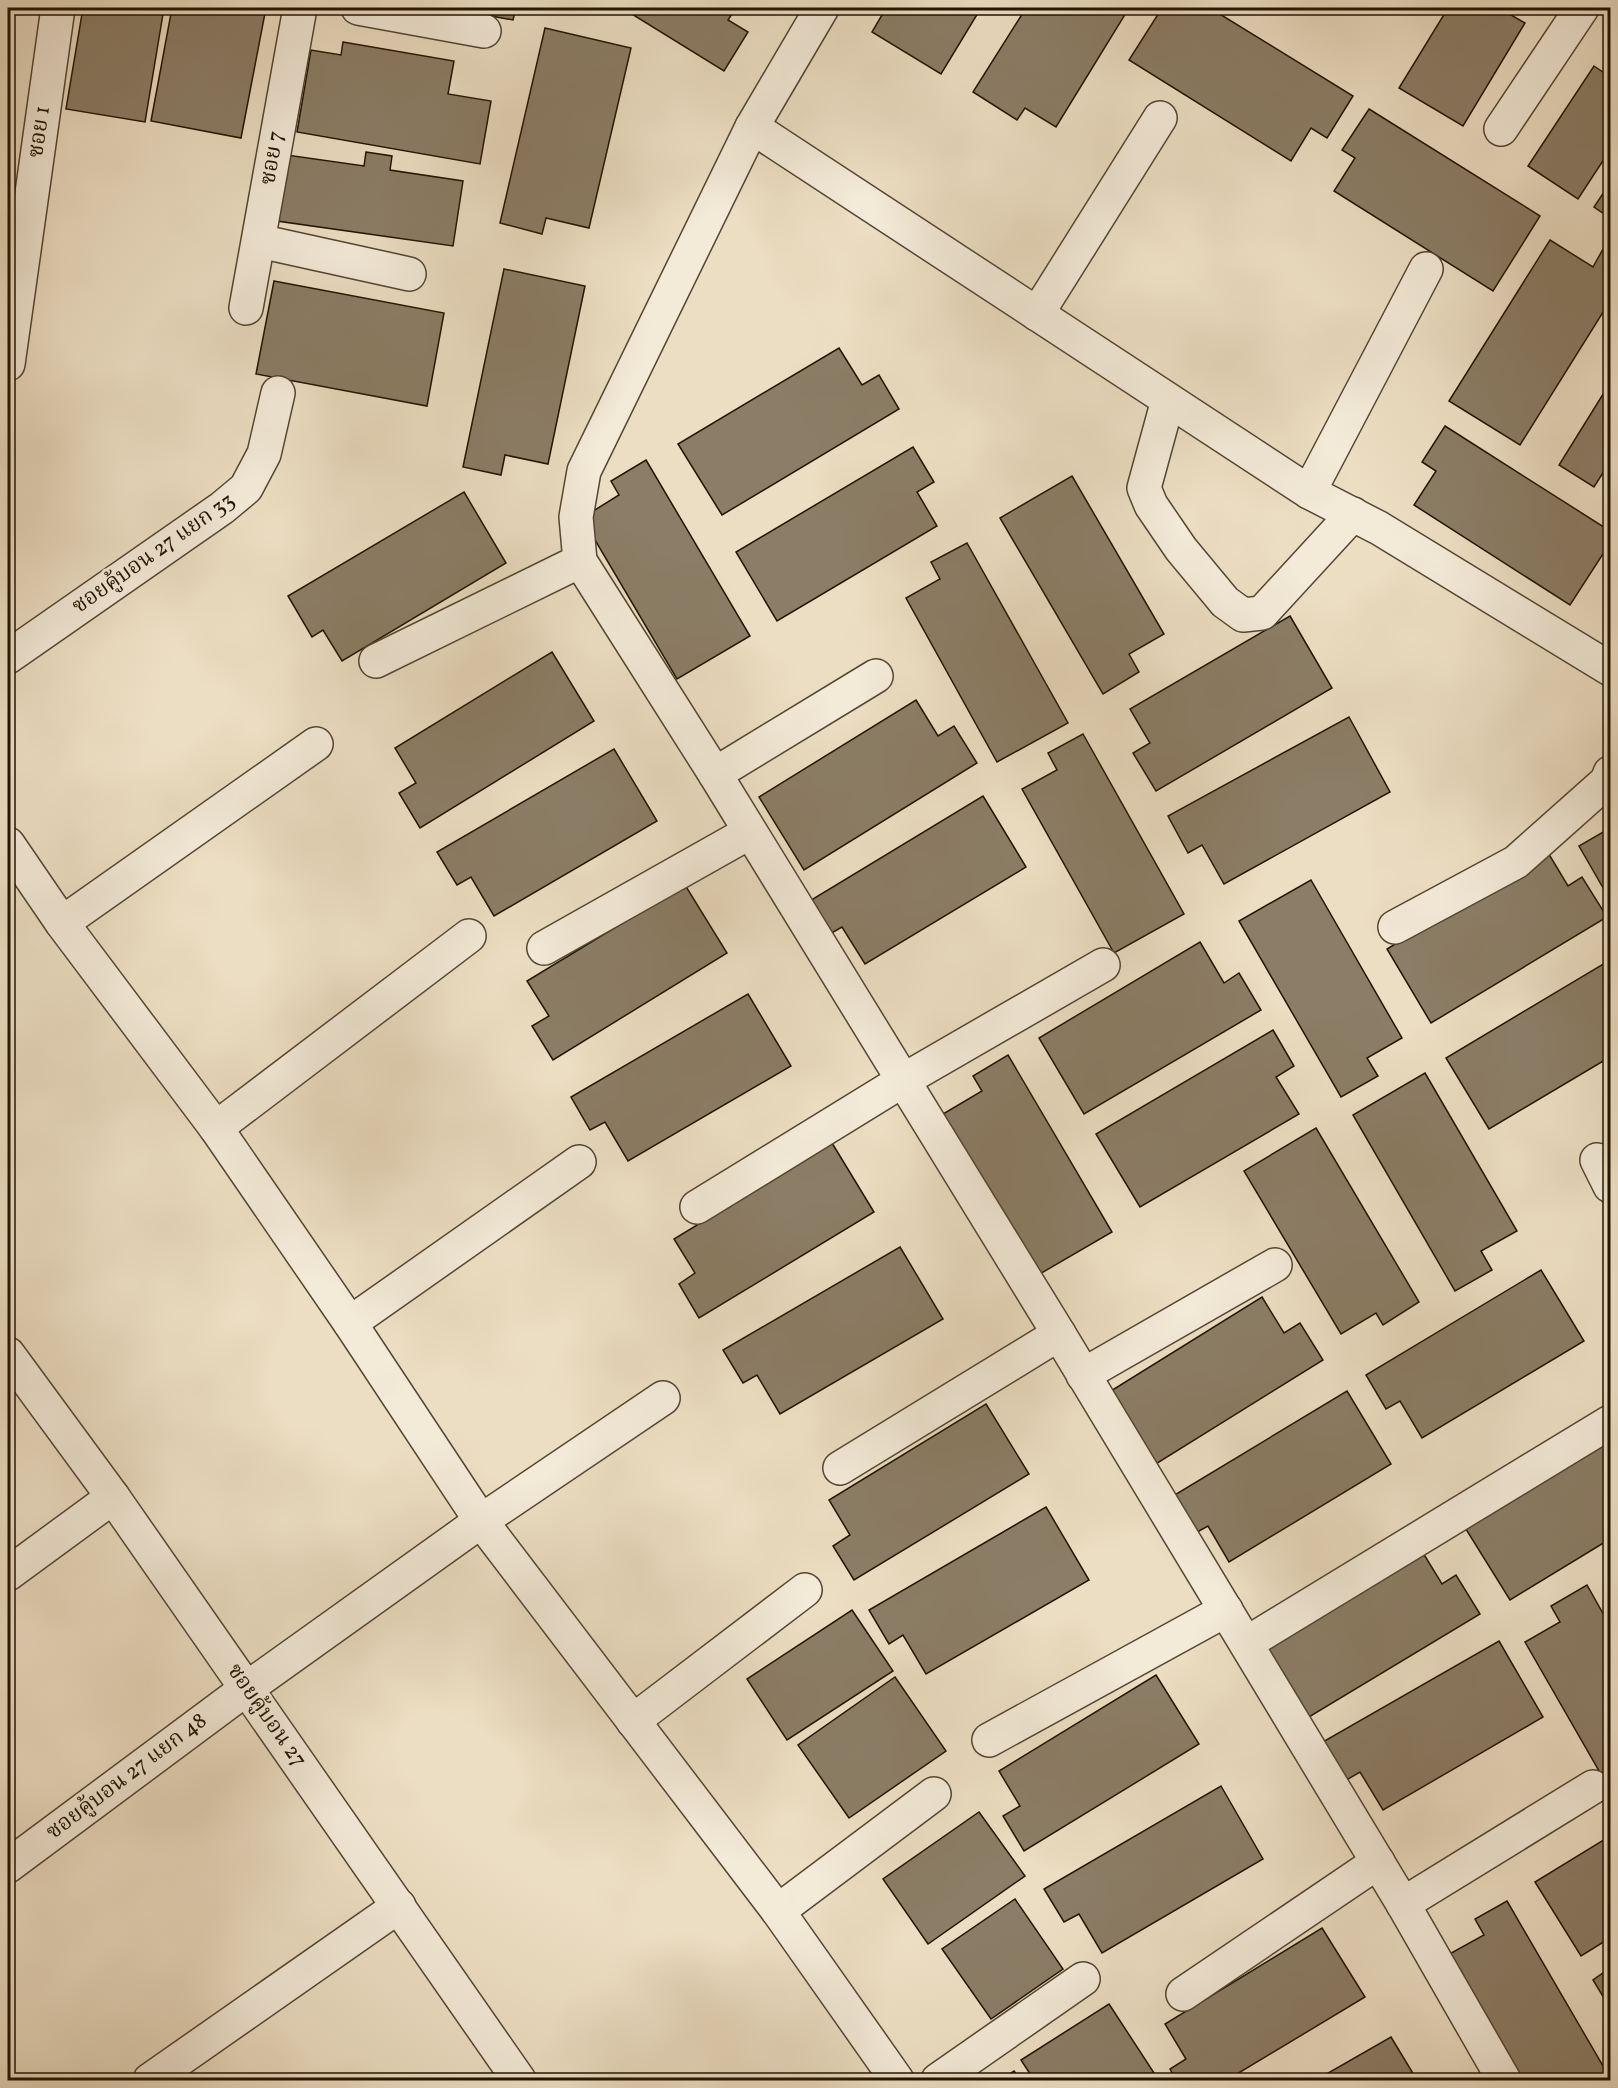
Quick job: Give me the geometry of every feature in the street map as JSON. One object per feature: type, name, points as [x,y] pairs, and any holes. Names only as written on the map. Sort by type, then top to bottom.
[{"type":"street","name":"ซอย 1","points":[[8,364],[58,8]]},
{"type":"street","name":"ซอย 7","points":[[246,308],[300,8]]},
{"type":"street","points":[[358,8],[484,32]]},
{"type":"street","points":[[822,8],[752,127],[584,471],[576,517],[580,561],[715,774],[1247,1643],[1403,1904],[1504,2080]]},
{"type":"street","points":[[1501,129],[1582,8]]},
{"type":"street","points":[[1037,314],[1160,118]]},
{"type":"street","points":[[752,127],[1310,492],[1389,534],[1611,669]]},
{"type":"street","points":[[259,241],[409,274]]},
{"type":"street","points":[[1310,492],[1426,269]]},
{"type":"street","name":"ซอยคู้บอน 27 แยก 33","points":[[8,657],[222,508],[246,488],[264,454],[278,393]]},
{"type":"street","points":[[1168,400],[1144,488],[1151,504],[1181,549],[1225,602],[1243,615],[1262,613],[1353,514]]},
{"type":"street","points":[[376,661],[580,561]]},
{"type":"street","points":[[715,774],[876,676]]},
{"type":"street","points":[[62,923],[316,744]]},
{"type":"street","points":[[1395,927],[1516,862],[1607,782],[1611,773]]},
{"type":"street","points":[[544,948],[750,832]]},
{"type":"street","points":[[8,844],[62,923],[216,1128],[350,1323],[481,1521],[778,1911],[897,2080]]},
{"type":"street","points":[[216,1128],[469,936]]},
{"type":"street","points":[[697,1208],[902,1081],[1103,965]]},
{"type":"street","points":[[350,1323],[579,1162]]},
{"type":"street","points":[[1083,1375],[1275,1265]]},
{"type":"street","points":[[840,1468],[1059,1334]]},
{"type":"street","name":"ซอยคู้บอน 27","points":[[8,1354],[113,1497],[519,2080]]},
{"type":"street","name":"ซอยคู้บอน 27 แยก 48","points":[[8,1866],[246,1689],[481,1521],[663,1398]]},
{"type":"street","points":[[1247,1643],[1611,1422]]},
{"type":"street","points":[[8,1575],[113,1497]]},
{"type":"street","points":[[633,1721],[805,1590]]},
{"type":"street","points":[[989,1740],[1226,1610]]},
{"type":"street","points":[[1403,1904],[1593,1787]]},
{"type":"street","points":[[778,1911],[934,1794]]},
{"type":"street","points":[[1183,1994],[1378,1862]]},
{"type":"street","points":[[150,2080],[399,1906]]},
{"type":"street","points":[[939,2080],[1083,1979]]},
{"type":"building","points":[[83,8],[164,8],[145,122],[66,109]]},
{"type":"building","points":[[172,8],[266,8],[241,138],[151,121]]},
{"type":"building","points":[[447,8],[516,8],[513,20]]},
{"type":"building","points":[[622,8],[736,8],[728,20],[748,32],[724,71]]},
{"type":"building","points":[[886,8],[981,8],[941,74],[872,32]]},
{"type":"building","points":[[1026,8],[1129,8],[1056,127],[1025,108],[1017,120],[973,92]]},
{"type":"building","points":[[1162,8],[1210,8],[1353,96],[1327,138],[1311,128],[1291,161],[1129,60]]},
{"type":"building","points":[[1448,8],[1499,8],[1525,23],[1463,126],[1399,88]]},
{"type":"building","points":[[545,28],[631,48],[589,228],[546,218],[542,234],[500,223]]},
{"type":"building","points":[[343,42],[454,61],[448,94],[491,101],[480,164],[297,132],[311,50],[341,55]]},
{"type":"building","points":[[1594,66],[1610,77],[1610,150],[1578,199],[1528,166]]},
{"type":"building","points":[[1369,109],[1540,216],[1493,291],[1334,191],[1355,158],[1342,150]]},
{"type":"building","points":[[366,152],[392,156],[390,170],[463,181],[453,246],[277,221],[287,155],[364,166]]},
{"type":"building","points":[[1610,183],[1610,218],[1594,207]]},
{"type":"building","points":[[1550,240],[1593,267],[1603,249],[1610,254],[1610,301],[1520,445],[1449,401]]},
{"type":"building","points":[[504,269],[585,286],[548,464],[505,455],[501,475],[463,467]]},
{"type":"building","points":[[274,281],[444,313],[427,406],[256,374]]},
{"type":"building","points":[[839,348],[862,385],[879,375],[899,409],[722,515],[678,444]]},
{"type":"building","points":[[1610,383],[1610,470],[1606,468],[1594,487],[1559,465]]},
{"type":"building","points":[[1445,426],[1610,531],[1610,543],[1570,605],[1414,505],[1436,471],[1422,462]]},
{"type":"building","points":[[913,447],[934,482],[917,492],[937,526],[777,621],[736,552]]},
{"type":"building","points":[[646,460],[750,636],[677,679],[582,518],[619,495],[611,481]]},
{"type":"building","points":[[1072,476],[1164,634],[1129,654],[1139,672],[1103,694],[1000,518]]},
{"type":"building","points":[[464,492],[506,563],[342,661],[323,630],[312,637],[288,596]]},
{"type":"building","points":[[967,543],[1068,723],[997,762],[906,598],[940,579],[931,562]]},
{"type":"building","points":[[1290,616],[1332,688],[1156,791],[1133,753],[1150,743],[1130,709]]},
{"type":"building","points":[[552,652],[594,721],[420,828],[399,793],[416,783],[395,748]]},
{"type":"building","points":[[916,700],[938,736],[954,726],[977,763],[804,870],[759,797]]},
{"type":"building","points":[[1349,717],[1390,792],[1224,884],[1202,845],[1188,853],[1168,816]]},
{"type":"building","points":[[1083,734],[1184,914],[1114,953],[1022,789],[1057,770],[1048,753]]},
{"type":"building","points":[[614,749],[657,821],[494,916],[471,877],[457,885],[437,852]]},
{"type":"building","points":[[983,796],[1026,867],[865,964],[842,927],[828,935],[808,902]]},
{"type":"building","points":[[1610,828],[1610,900],[1579,846]]},
{"type":"building","points":[[1547,851],[1568,886],[1582,877],[1607,917],[1431,1023],[1387,949]]},
{"type":"building","points":[[1311,880],[1402,1038],[1367,1058],[1378,1076],[1341,1097],[1239,921]]},
{"type":"building","points":[[685,885],[727,953],[553,1060],[532,1026],[549,1016],[527,981]]},
{"type":"building","points":[[1200,942],[1224,983],[1239,973],[1261,1010],[1084,1114],[1039,1038]]},
{"type":"building","points":[[1610,960],[1610,1057],[1489,1129],[1446,1058]]},
{"type":"building","points":[[748,994],[791,1066],[628,1161],[605,1122],[590,1130],[571,1097]]},
{"type":"building","points":[[1273,1030],[1294,1066],[1276,1077],[1299,1114],[1140,1207],[1096,1134]]},
{"type":"building","points":[[1008,1055],[1112,1232],[1038,1275],[943,1114],[982,1091],[973,1076]]},
{"type":"building","points":[[1425,1073],[1517,1231],[1481,1251],[1492,1270],[1455,1291],[1353,1115]]},
{"type":"building","points":[[1316,1128],[1419,1302],[1383,1325],[1376,1313],[1341,1334],[1244,1171]]},
{"type":"building","points":[[832,1143],[874,1212],[699,1318],[679,1284],[695,1273],[674,1239]]},
{"type":"building","points":[[900,1247],[943,1319],[780,1414],[757,1375],[743,1383],[723,1350]]},
{"type":"building","points":[[1541,1270],[1584,1341],[1422,1438],[1400,1401],[1386,1409],[1366,1375]]},
{"type":"building","points":[[1262,1297],[1284,1333],[1300,1323],[1323,1360],[1151,1467],[1106,1394]]},
{"type":"building","points":[[1347,1391],[1391,1464],[1229,1562],[1208,1526],[1190,1536],[1168,1499]]},
{"type":"building","points":[[986,1404],[1029,1474],[854,1580],[833,1546],[850,1535],[829,1500]]},
{"type":"building","points":[[1610,1436],[1610,1539],[1510,1600],[1464,1526]]},
{"type":"building","points":[[1046,1507],[1089,1580],[926,1674],[903,1635],[889,1644],[869,1610]]},
{"type":"building","points":[[1420,1548],[1442,1584],[1456,1575],[1480,1614],[1304,1720],[1259,1646]]},
{"type":"building","points":[[1587,1585],[1610,1626],[1610,1790],[1525,1642],[1560,1622],[1551,1606]]},
{"type":"building","points":[[852,1610],[893,1671],[787,1740],[747,1679]]},
{"type":"building","points":[[1499,1641],[1543,1717],[1383,1810],[1360,1772],[1343,1782],[1321,1743]]},
{"type":"building","points":[[1156,1675],[1199,1744],[1024,1851],[1003,1816],[1020,1806],[999,1771]]},
{"type":"building","points":[[895,1677],[946,1751],[849,1818],[798,1745]]},
{"type":"building","points":[[1221,1786],[1263,1859],[1102,1953],[1079,1914],[1064,1922],[1044,1889]]},
{"type":"building","points":[[979,1812],[1025,1876],[928,1944],[883,1879]]},
{"type":"building","points":[[1610,1836],[1610,1938],[1581,1956],[1535,1882]]},
{"type":"building","points":[[1015,1899],[1063,1969],[991,2019],[942,1949]]},
{"type":"building","points":[[1507,1901],[1610,2078],[1606,2080],[1516,2080],[1444,1957],[1484,1935],[1475,1919]]},
{"type":"building","points":[[1322,1928],[1365,1997],[1227,2080],[1176,2080],[1170,2069],[1186,2059],[1165,2024]]},
{"type":"building","points":[[1610,1968],[1610,2008],[1593,1980]]},
{"type":"building","points":[[1109,2004],[1156,2076],[1150,2080],[1034,2080],[1021,2060]]},
{"type":"building","points":[[1391,2037],[1417,2080],[1316,2080]]},
{"type":"building","points":[[1014,2071],[1021,2080],[1001,2080]]}]
